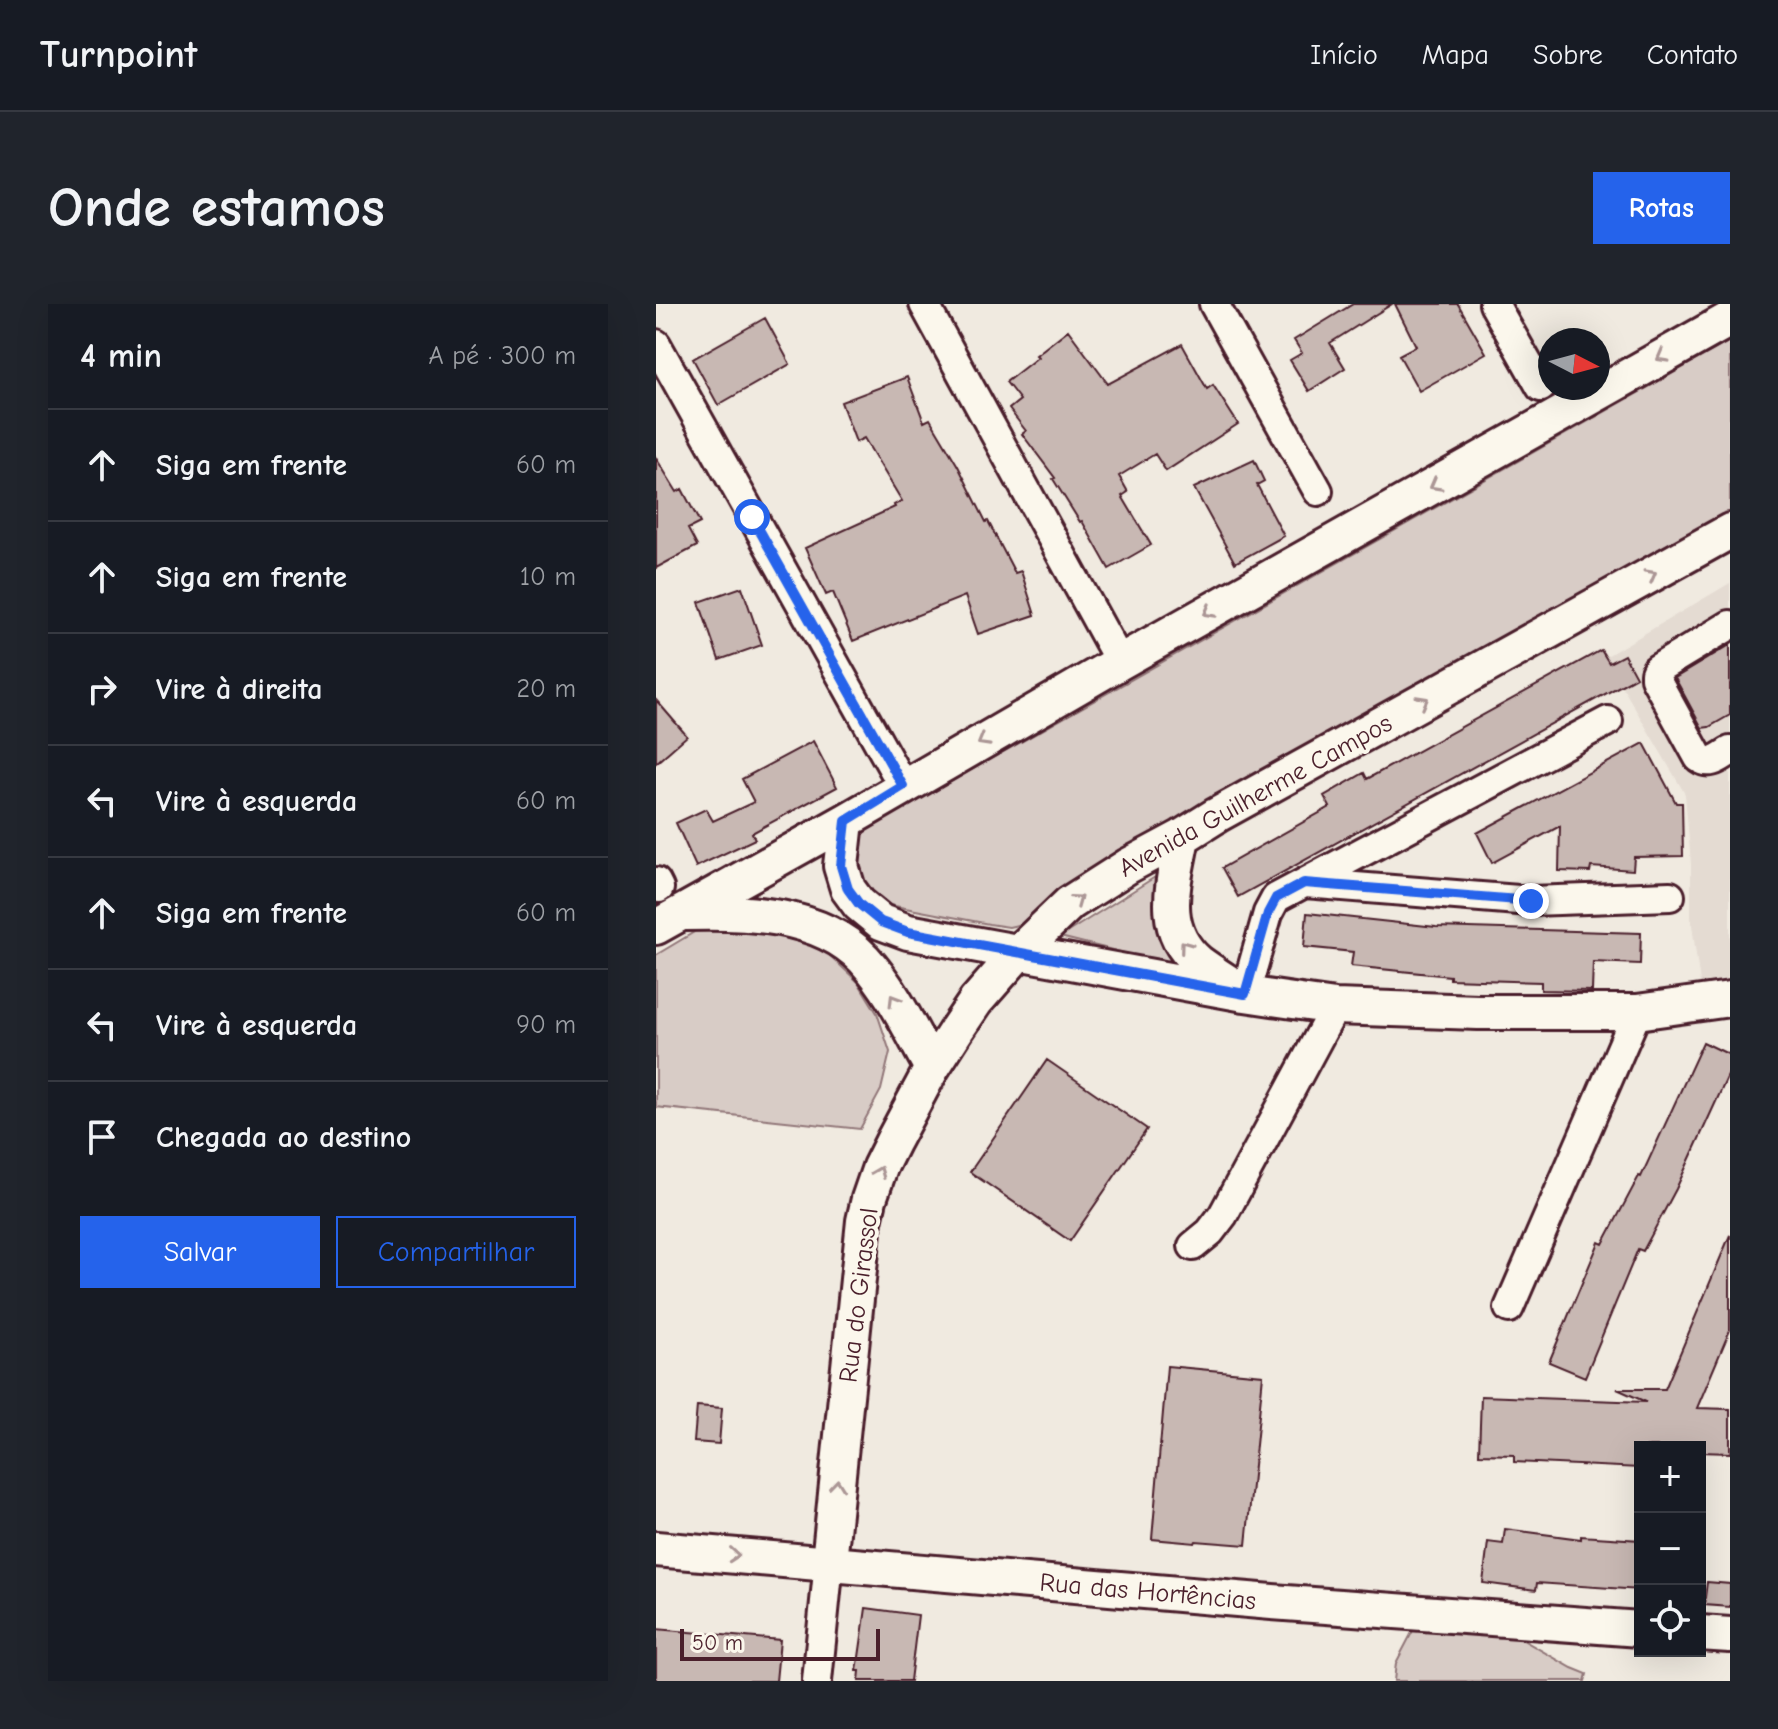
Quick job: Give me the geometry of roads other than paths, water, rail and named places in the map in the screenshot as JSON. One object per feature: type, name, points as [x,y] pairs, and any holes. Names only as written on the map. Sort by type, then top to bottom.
[{"type":"main road","points":[[663,902],[846,821],[1120,662],[1730,319]]},
{"type":"main road","name":"Avenida Guilherme Campos","points":[[1019,952],[1070,903],[1128,866],[1730,531]]},
{"type":"main road","points":[[846,821],[841,866],[848,889],[859,904],[881,922],[908,932],[1245,994],[1335,1007],[1478,1012],[1637,1012],[1730,999]]},
{"type":"main road","points":[[1182,837],[1173,888],[1172,916],[1179,940],[1197,961],[1245,994]]},
{"type":"main road","points":[[663,902],[781,919],[819,929],[843,942],[863,959],[891,994],[932,1068]]},
{"type":"main road","name":"Rua do Girassol","points":[[829,1562],[861,1253],[867,1210],[880,1167],[932,1068],[976,1001],[1019,952]]},
{"type":"main road","name":"Rua das Hortências","points":[[656,1549],[1272,1602],[1634,1629]]},
{"type":"main road","points":[[1706,1633],[1730,1635]]},
{"type":"street","points":[[924,304],[1120,662]]},
{"type":"street","points":[[1214,304],[1318,491]]},
{"type":"street","points":[[1494,304],[1538,382]]},
{"type":"street","points":[[656,344],[903,786]]},
{"type":"street","points":[[1730,625],[1657,669],[1655,678],[1699,758],[1711,762],[1730,751]]},
{"type":"street","points":[[1245,994],[1268,913],[1276,898],[1608,721]]},
{"type":"street","points":[[1304,883],[1531,901],[1670,896]]},
{"type":"street","points":[[1193,1246],[1210,1232],[1223,1215],[1335,1007]]},
{"type":"street","points":[[1509,1308],[1637,1012]]},
{"type":"street","name":"Rua do Girassol","points":[[817,1681],[829,1562]]}]
